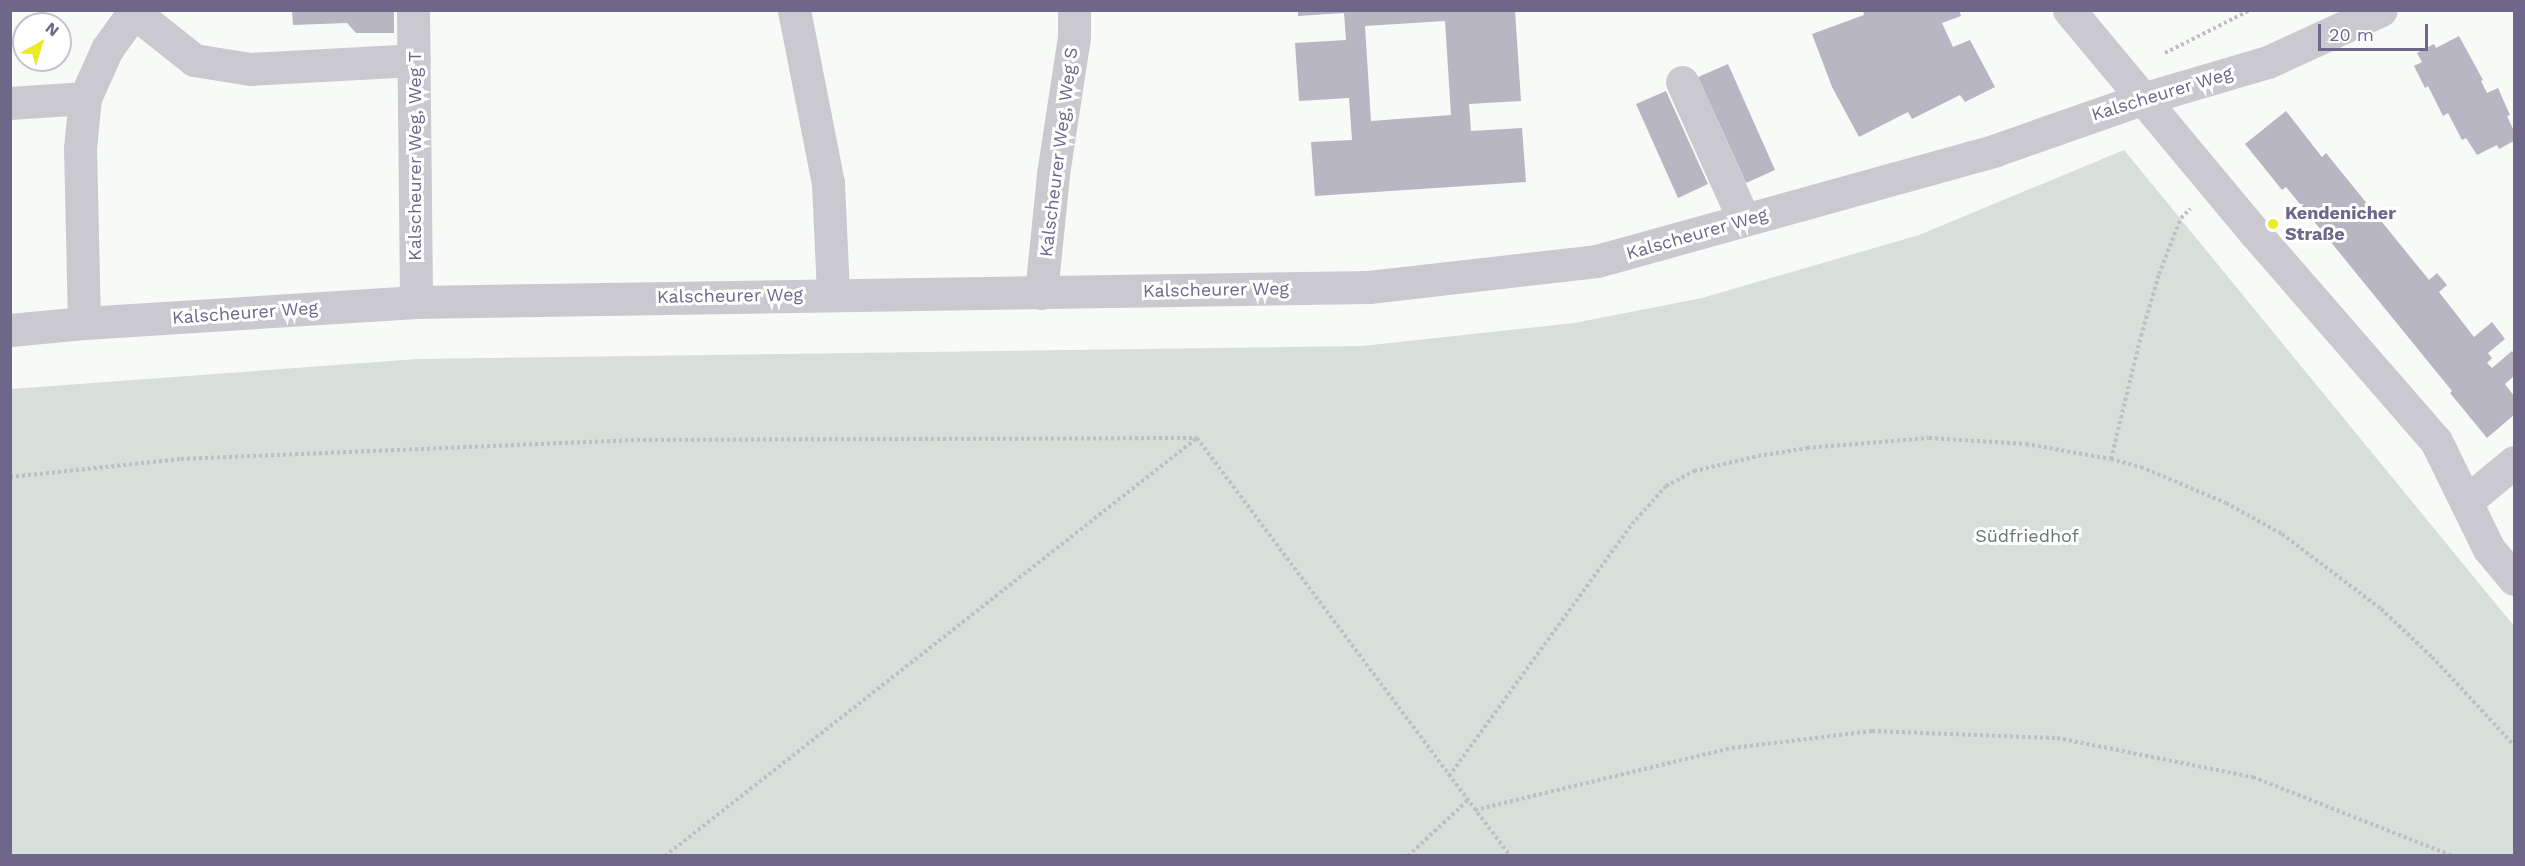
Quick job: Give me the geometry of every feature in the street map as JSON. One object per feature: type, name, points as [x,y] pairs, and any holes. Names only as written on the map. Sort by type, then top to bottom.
[{"type":"street","name":"Kalscheurer Weg, Weg T","points":[[413,10],[416,302]]},
{"type":"street","points":[[794,10],[828,183],[833,295]]},
{"type":"street","name":"Kalscheurer Weg, Weg S","points":[[1041,292],[1053,174],[1074,37],[1074,10]]},
{"type":"street","points":[[2069,10],[2215,187],[2436,441],[2468,501],[2489,549],[2514,579]]},
{"type":"street","name":"Kalscheurer Weg","points":[[10,330],[84,322],[416,302],[1369,287],[1598,261],[1996,150],[2142,99],[2268,62],[2381,10]]},
{"type":"street","points":[[84,322],[80,148],[85,98],[107,49],[135,12],[194,60],[250,69],[414,60]]},
{"type":"street","points":[[1682,82],[1744,220]]},
{"type":"street","points":[[10,103],[85,98]]},
{"type":"street","points":[[2468,501],[2514,462]]},
{"type":"path","points":[[2111,459],[2141,336],[2159,274],[2181,218],[2215,187]]},
{"type":"path","points":[[10,477],[181,459],[643,440],[1197,438]]},
{"type":"path","points":[[1197,438],[1467,801],[1510,855]]},
{"type":"path","points":[[665,855],[1197,438]]},
{"type":"path","points":[[1449,776],[1632,524],[1653,498],[1678,478],[1758,456],[1807,448],[1929,438],[2026,444],[2111,459],[2141,467],[2198,489],[2282,534],[2324,564],[2408,633],[2514,745]]},
{"type":"path","points":[[1475,810],[1743,747],[1872,731],[2057,738],[2253,777],[2453,855]]},
{"type":"path","points":[[1408,855],[1467,801]]},
{"type":"green space","name":"Südfriedhof","points":[[2124,150],[2514,626],[2514,855],[11,855],[11,389],[418,359],[1362,346],[1574,323],[1702,298],[1919,235]]},
{"type":"building","points":[[292,10],[394,10],[394,33],[356,33],[347,23],[293,25]]},
{"type":"building","points":[[1298,10],[1515,10],[1521,101],[1469,104],[1471,131],[1522,128],[1526,182],[1315,196],[1311,142],[1352,140],[1349,98],[1299,101],[1295,43],[1346,40],[1344,13],[1298,16]],"holes":[[[1445,21],[1451,115],[1371,121],[1365,26]]]},
{"type":"building","points":[[1863,10],[1959,10],[1961,16],[1942,23],[1953,47],[1970,40],[1995,87],[1965,102],[1960,95],[1912,119],[1908,112],[1859,137],[1832,87],[1812,34],[1864,15]]},
{"type":"building","points":[[2459,36],[2483,80],[2481,81],[2487,93],[2498,88],[2510,115],[2507,116],[2514,131],[2514,141],[2499,149],[2497,145],[2477,155],[2466,138],[2462,140],[2448,113],[2443,116],[2428,86],[2425,88],[2414,66],[2422,62],[2417,53],[2434,44],[2436,48]]},
{"type":"building","points":[[1728,64],[1775,170],[1746,183],[1698,77]]},
{"type":"building","points":[[1666,91],[1708,184],[1678,198],[1636,104]]},
{"type":"building","points":[[2286,111],[2322,157],[2326,153],[2429,280],[2437,273],[2447,285],[2439,292],[2474,337],[2492,322],[2505,339],[2488,353],[2492,358],[2487,363],[2492,368],[2512,351],[2514,354],[2514,376],[2505,384],[2514,396],[2514,415],[2487,438],[2450,393],[2452,391],[2286,187],[2282,190],[2245,144]]},
{"type":"place","name":"Kendenicher Straße","points":[[2273,224]]}]
